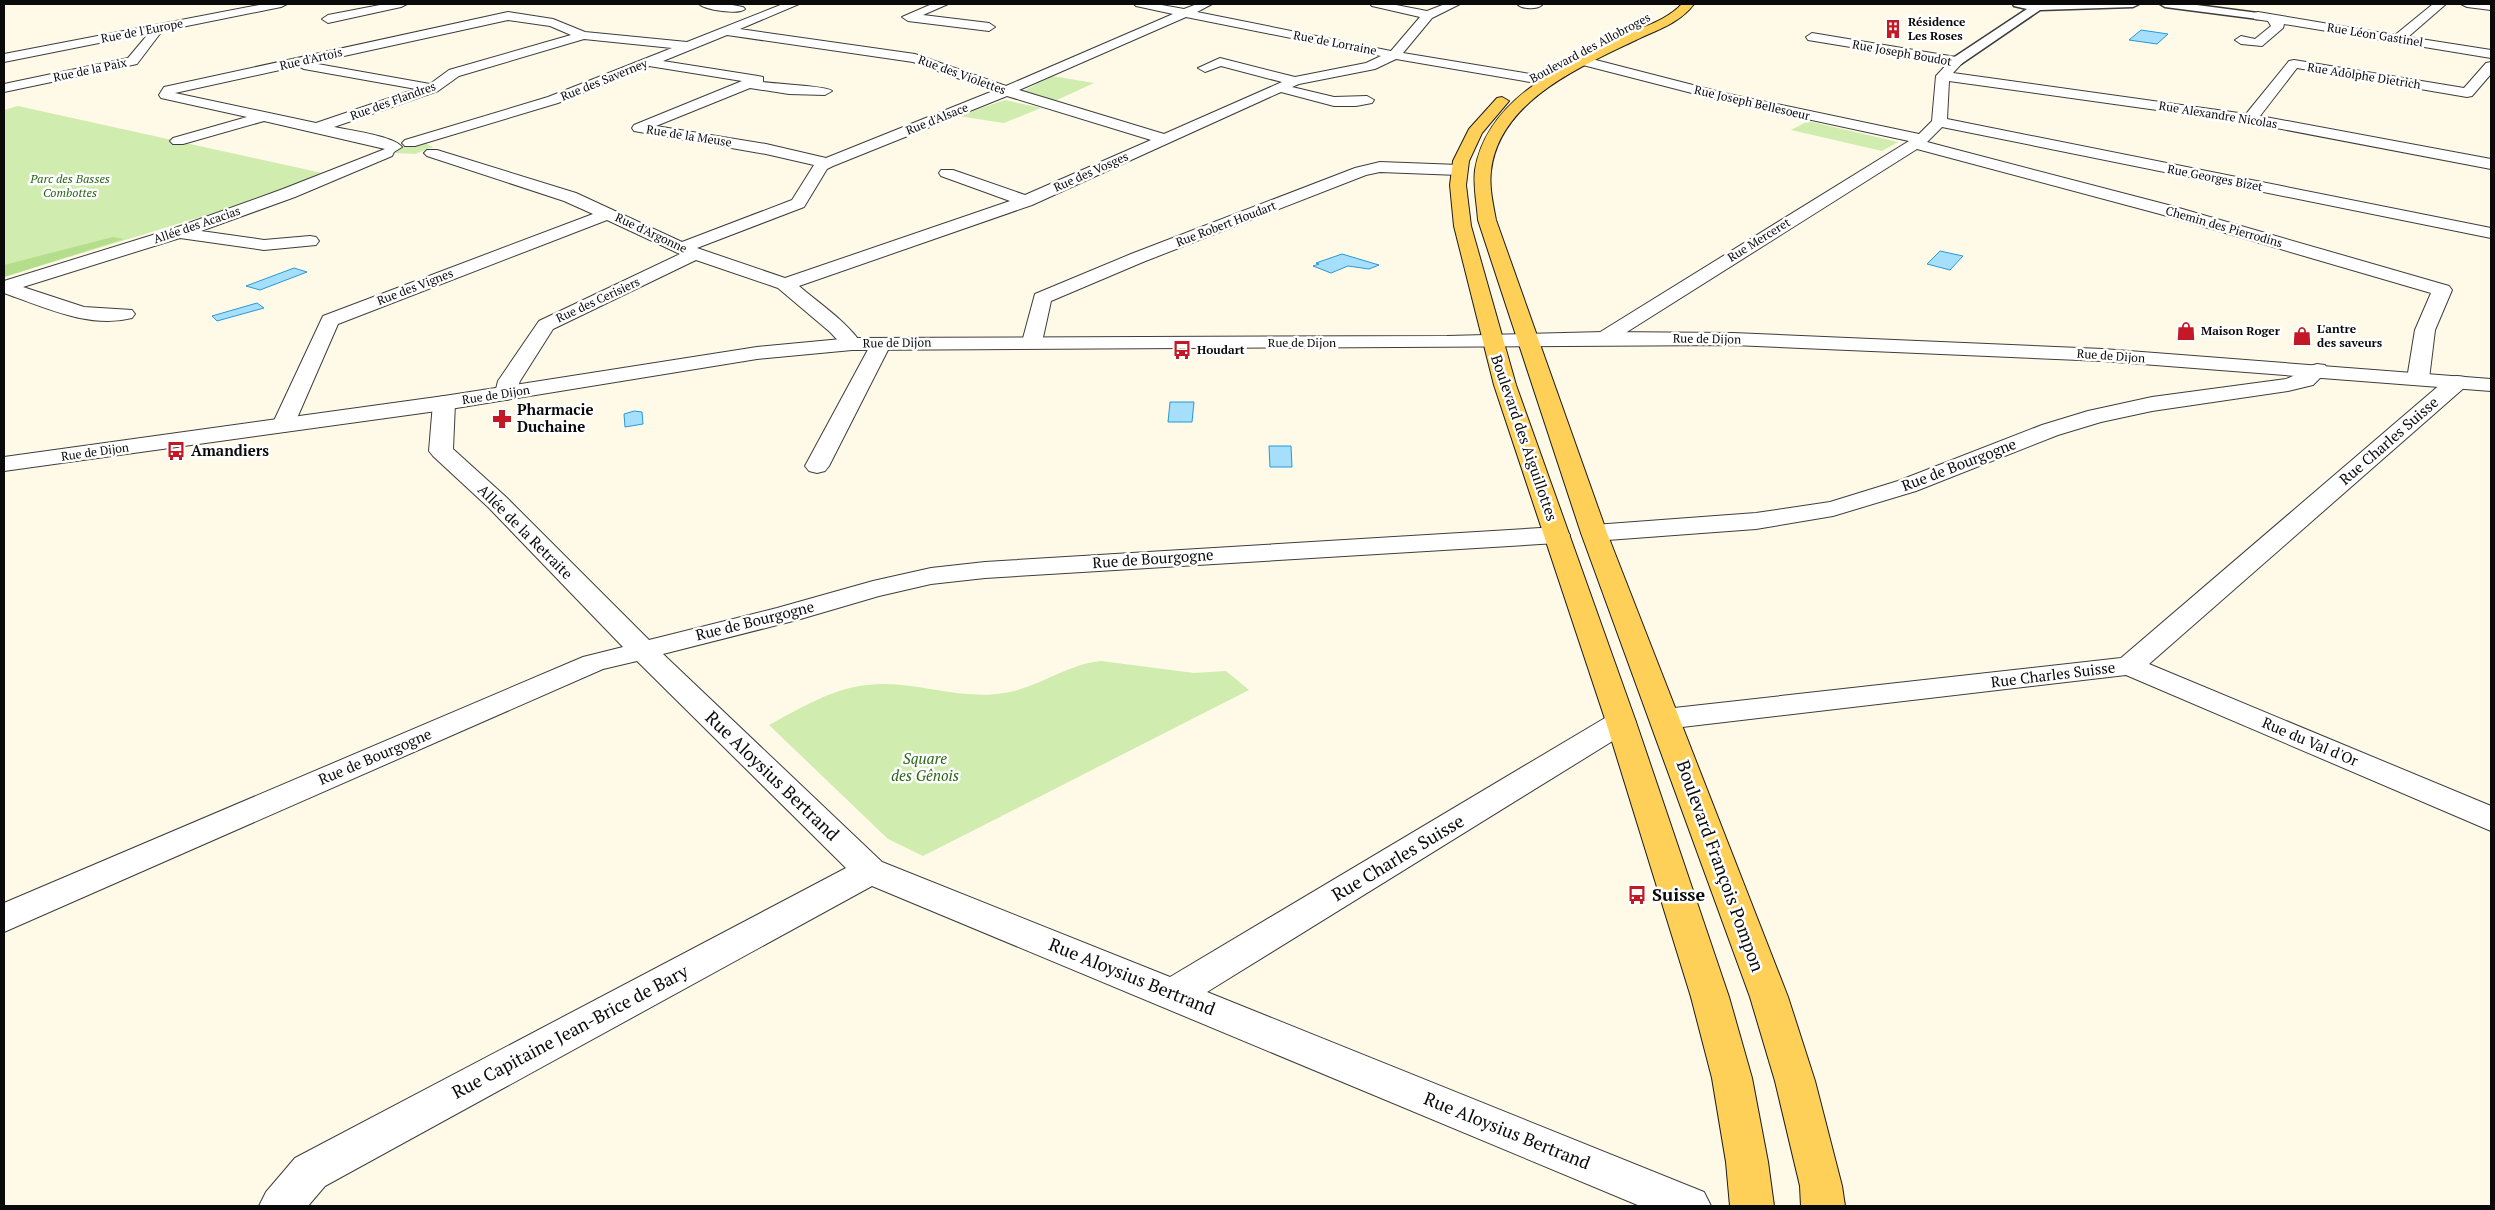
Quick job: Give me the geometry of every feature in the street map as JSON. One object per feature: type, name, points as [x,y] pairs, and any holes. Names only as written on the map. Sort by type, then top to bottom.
[{"type":"main road","name":"Boulevard des Allobroges","points":[[1491,341],[1462,220],[1458,194],[1459,170],[1466,148],[1476,130],[1490,112],[1530,78],[1650,17],[1669,4]]},
{"type":"main road","name":"Boulevard des Allobroges","points":[[1527,340],[1487,220],[1483,169],[1496,132],[1509,115],[1544,84],[1584,61],[1666,20],[1688,4]]},
{"type":"main road","points":[[1527,340],[1594,533]]},
{"type":"main road","name":"Boulevard des Aiguillottes","points":[[1491,341],[1513,414],[1527,447],[1557,535]]},
{"type":"main road","name":"Boulevard François Pompon","points":[[1594,533],[1768,997],[1830,1199]]},
{"type":"main road","points":[[1557,535],[1621,722],[1710,996],[1727,1060],[1747,1162],[1752,1206]]},
{"type":"street","name":"Rue de l'Europe","points":[[4,58],[150,29],[203,14],[281,4]]},
{"type":"street","points":[[328,19],[401,4]]},
{"type":"street","points":[[705,4],[739,9]]},
{"type":"street","name":"Rue des Saverney","points":[[410,143],[519,112],[793,4]]},
{"type":"street","points":[[942,4],[908,17],[989,27]]},
{"type":"street","name":"Rue de Lorraine","points":[[1140,4],[1394,55],[1530,78]]},
{"type":"street","name":"Rue d'Alsace","points":[[689,250],[798,203],[821,166],[827,163],[1006,91],[1206,4]]},
{"type":"street","points":[[1376,4],[1428,15]]},
{"type":"street","points":[[1394,55],[1428,15],[1454,4]]},
{"type":"street","points":[[1523,4],[1536,5]]},
{"type":"street","points":[[2018,4],[2036,8],[2133,4]]},
{"type":"street","points":[[2165,4],[2195,6],[2258,16]]},
{"type":"street","points":[[2399,38],[2440,4]]},
{"type":"street","points":[[2467,4],[2491,7]]},
{"type":"street","points":[[1957,61],[2036,8]]},
{"type":"street","name":"Rue d'Artois","points":[[432,153],[403,158],[390,156],[391,150],[374,140],[166,95],[169,90],[508,16],[553,23],[584,35],[688,46]]},
{"type":"street","name":"Rue Léon Gastinel","points":[[2258,16],[2277,22],[2399,38],[2491,54]]},
{"type":"street","points":[[2241,40],[2258,43],[2277,22]]},
{"type":"street","name":"Rue de la Paix","points":[[4,88],[132,61],[157,32],[150,29]]},
{"type":"street","name":"Rue des Violettes","points":[[726,31],[915,58],[1006,91],[1164,140]]},
{"type":"street","name":"Rue des Flandres","points":[[315,128],[432,88],[454,74],[584,35]]},
{"type":"street","name":"Rue Joseph Boudot","points":[[1812,37],[1957,61]]},
{"type":"street","name":"Rue des Vosges","points":[[785,284],[1026,201],[1280,88],[1296,82],[1370,66],[1394,55]]},
{"type":"street","name":"Rue Joseph Bellesoeur","points":[[1584,61],[1723,98],[1919,141]]},
{"type":"street","name":"Rue Joseph Boudot","points":[[1939,122],[1944,76],[1957,61]]},
{"type":"street","points":[[648,62],[758,80],[750,84]]},
{"type":"street","points":[[1205,68],[1220,62],[1296,82]]},
{"type":"street","points":[[293,63],[432,88]]},
{"type":"street","name":"Rue Adolphe Dietrich","points":[[2250,118],[2294,64],[2468,93],[2491,66]]},
{"type":"street","name":"Rue Alexandre Nicolas","points":[[1944,76],[2250,118],[2491,164]]},
{"type":"street","points":[[750,84],[789,90],[825,92]]},
{"type":"street","name":"Rue de la Meuse","points":[[750,84],[639,128],[766,149],[827,163]]},
{"type":"street","points":[[1280,88],[1334,103],[1350,104],[1367,100]]},
{"type":"street","points":[[178,141],[263,117]]},
{"type":"street","points":[[1919,141],[1939,122]]},
{"type":"street","name":"Rue Georges Bizet","points":[[1939,122],[2491,233]]},
{"type":"street","name":"Rue Merceret","points":[[1604,338],[1919,141]]},
{"type":"street","name":"Chemin des Pierrodins","points":[[1919,141],[2442,290],[2425,330],[2418,379]]},
{"type":"street","points":[[410,143],[433,142],[440,145],[432,153]]},
{"type":"street","name":"Allée des Acacias","points":[[4,287],[178,233],[290,193],[410,143]]},
{"type":"street","name":"Rue d'Argonne","points":[[432,153],[570,197],[689,250],[785,284],[837,328],[852,344]]},
{"type":"street","name":"Rue Robert Houdart","points":[[1032,342],[1042,298],[1137,258],[1361,171],[1380,167],[1459,170]]},
{"type":"street","points":[[947,173],[1026,201]]},
{"type":"street","name":"Rue des Vignes","points":[[283,425],[330,320],[608,214]]},
{"type":"street","points":[[178,233],[264,244],[310,240]]},
{"type":"street","name":"Rue des Cerisiers","points":[[506,393],[509,381],[546,325],[689,250]]},
{"type":"street","points":[[4,287],[82,313],[125,314]]},
{"type":"street","name":"Rue de Dijon","points":[[4,464],[444,403],[757,353],[852,344],[1032,342],[1213,344],[1604,338],[1845,343],[2103,355],[2491,384]]},
{"type":"street","points":[[817,466],[881,344]]},
{"type":"street","name":"Rue de Bourgogne","points":[[1594,533],[1756,521],[1833,509],[1907,486],[2050,430],[2096,416],[2152,404],[2288,385],[2305,380],[2317,370]]},
{"type":"street","name":"Rue Charles Suisse","points":[[1665,719],[2129,666],[2457,382]]},
{"type":"street","name":"Allée de la Retraite","points":[[444,403],[441,451],[497,502],[641,649]]},
{"type":"street","name":"Rue de Bourgogne","points":[[4,918],[593,663],[641,649],[787,614],[931,576],[985,570],[1557,535]]},
{"type":"street","name":"Rue Aloysius Bertrand","points":[[641,649],[870,872],[1174,994],[1689,1206]]},
{"type":"street","name":"Rue du Val d'Or","points":[[2129,666],[2491,819]]},
{"type":"street","name":"Rue Charles Suisse","points":[[1174,994],[1621,722]]},
{"type":"street","name":"Rue Capitaine Jean-Brice de Bary","points":[[281,1206],[310,1172],[870,872]]},
{"type":"green space","points":[[1052,76],[1094,83],[1055,101],[1023,91]]},
{"type":"green space","points":[[1005,100],[1041,108],[1004,123],[958,116]]},
{"type":"green space","name":"Parc des Basses Combottes","points":[[18,106],[322,173],[243,204],[4,277],[4,110]]},
{"type":"green space","points":[[1808,121],[1898,142],[1882,151],[1791,130]]},
{"type":"green space","points":[[409,144],[427,144],[433,147],[415,154],[394,153],[399,147]]},
{"type":"green space","points":[[113,237],[124,239],[4,277],[4,265]]},
{"type":"green space","name":"Square des Gênois","points":[[1101,661],[1194,673],[1226,671],[1249,690],[923,856],[888,839],[769,725],[816,700],[854,687],[884,684],[901,685],[987,695],[1017,690],[1076,667]]},
{"type":"water","points":[[2141,30],[2168,34],[2157,44],[2129,40]]},
{"type":"water","points":[[1940,251],[1963,256],[1950,270],[1927,264]]},
{"type":"water","points":[[1342,254],[1379,265],[1369,269],[1348,266],[1331,273],[1313,266],[1319,264],[1316,263]]},
{"type":"water","points":[[294,268],[307,272],[260,290],[246,286]]},
{"type":"water","points":[[257,303],[264,308],[217,321],[212,316]]},
{"type":"water","points":[[1170,402],[1194,402],[1192,422],[1168,422]]},
{"type":"water","points":[[634,411],[642,412],[643,424],[625,427],[624,414]]},
{"type":"water","points":[[1269,446],[1291,446],[1292,467],[1270,467]]},
{"type":"place","name":"Résidence Les Roses","points":[[1893,29]]},
{"type":"place","name":"Maison Roger","points":[[2186,331]]},
{"type":"place","name":"L'antre des saveurs","points":[[2302,336]]},
{"type":"place","name":"Houdart","points":[[1182,350]]},
{"type":"place","name":"Pharmacie Duchaine","points":[[502,419]]},
{"type":"place","name":"Amandiers","points":[[176,451]]},
{"type":"place","name":"Suisse","points":[[1637,895]]}]
